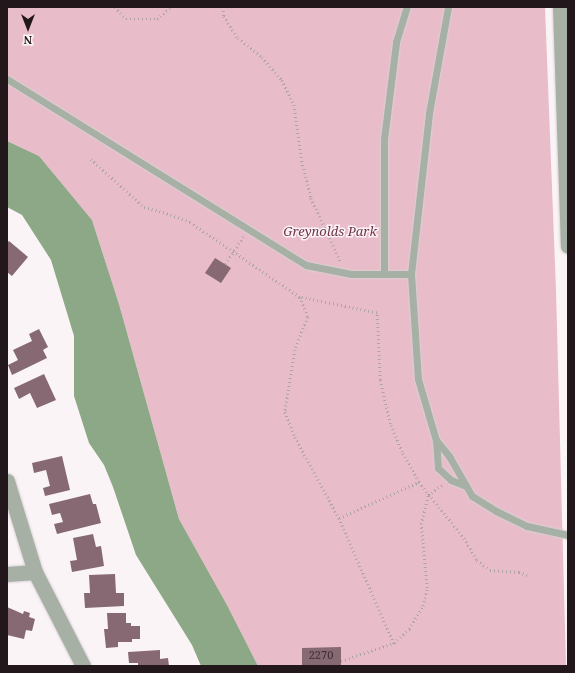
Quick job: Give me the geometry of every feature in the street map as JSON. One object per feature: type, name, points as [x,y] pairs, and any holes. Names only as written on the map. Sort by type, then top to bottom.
[{"type":"street","points":[[560,7],[564,38],[568,246]]},
{"type":"street","points":[[7,480],[35,572],[83,666]]},
{"type":"street","points":[[7,574],[35,572]]},
{"type":"lane","points":[[384,274],[384,139],[396,42],[407,7]]},
{"type":"lane","points":[[448,7],[429,112],[411,274],[418,379],[436,440],[438,468],[451,480],[466,486]]},
{"type":"lane","points":[[7,79],[101,136],[248,230],[306,265],[346,273],[411,274]]},
{"type":"lane","points":[[436,440],[452,462],[472,496],[496,511],[526,526],[568,535]]},
{"type":"path","points":[[115,7],[126,19],[157,19],[171,7]]},
{"type":"path","points":[[224,7],[224,16],[238,38],[262,57],[282,80],[294,105],[302,161],[311,198],[346,273]]},
{"type":"path","points":[[91,159],[144,207],[190,222],[300,297],[377,313],[380,380],[390,424],[402,452],[419,482],[455,527],[477,560],[490,570],[519,572],[526,575]]},
{"type":"path","points":[[225,264],[248,230]]},
{"type":"path","points":[[300,297],[308,318],[295,350],[285,412],[295,437],[339,518],[394,643]]},
{"type":"path","points":[[339,518],[419,482]]},
{"type":"path","points":[[341,661],[394,643],[409,629],[423,606],[427,588],[422,551],[421,524],[428,495],[447,482]]},
{"type":"green space","name":"Greynolds Park","points":[[7,7],[545,7],[556,290],[566,666],[258,666],[227,605],[179,519],[119,304],[92,220],[39,156],[7,141]]},
{"type":"shaded area","points":[[7,141],[39,156],[92,220],[119,304],[179,519],[227,605],[258,666],[201,666],[192,645],[136,555],[113,487],[104,465],[89,443],[74,396],[74,336],[51,260],[22,215],[7,207]]},
{"type":"building","points":[[9,241],[28,257],[12,276],[7,272],[7,243]]},
{"type":"building","points":[[215,258],[231,268],[221,283],[205,273]]},
{"type":"building","points":[[39,329],[48,347],[43,350],[47,358],[12,375],[8,365],[18,360],[13,350],[32,341],[29,334]]},
{"type":"building","points":[[44,374],[56,400],[37,408],[30,393],[19,399],[14,388]]},
{"type":"building","points":[[62,456],[70,490],[45,496],[43,488],[50,486],[46,470],[34,473],[32,463]]},
{"type":"building","points":[[90,494],[93,504],[96,504],[101,523],[57,534],[54,524],[63,522],[60,513],[52,515],[49,504]]},
{"type":"building","points":[[93,534],[96,547],[101,546],[104,566],[72,572],[70,561],[77,560],[73,538]]},
{"type":"building","points":[[115,574],[116,593],[124,593],[124,606],[85,608],[84,593],[90,593],[89,575]]},
{"type":"building","points":[[7,607],[23,614],[24,611],[30,613],[29,617],[35,619],[32,631],[26,630],[24,639],[7,635]]},
{"type":"building","points":[[107,613],[126,613],[126,623],[131,623],[131,626],[140,626],[140,639],[132,639],[132,642],[118,642],[118,647],[106,648],[104,629],[108,629]]},
{"type":"building","points":[[341,647],[341,666],[302,666],[302,648]]},
{"type":"building","points":[[160,650],[160,659],[168,658],[169,666],[138,666],[138,663],[129,663],[128,652]]}]
